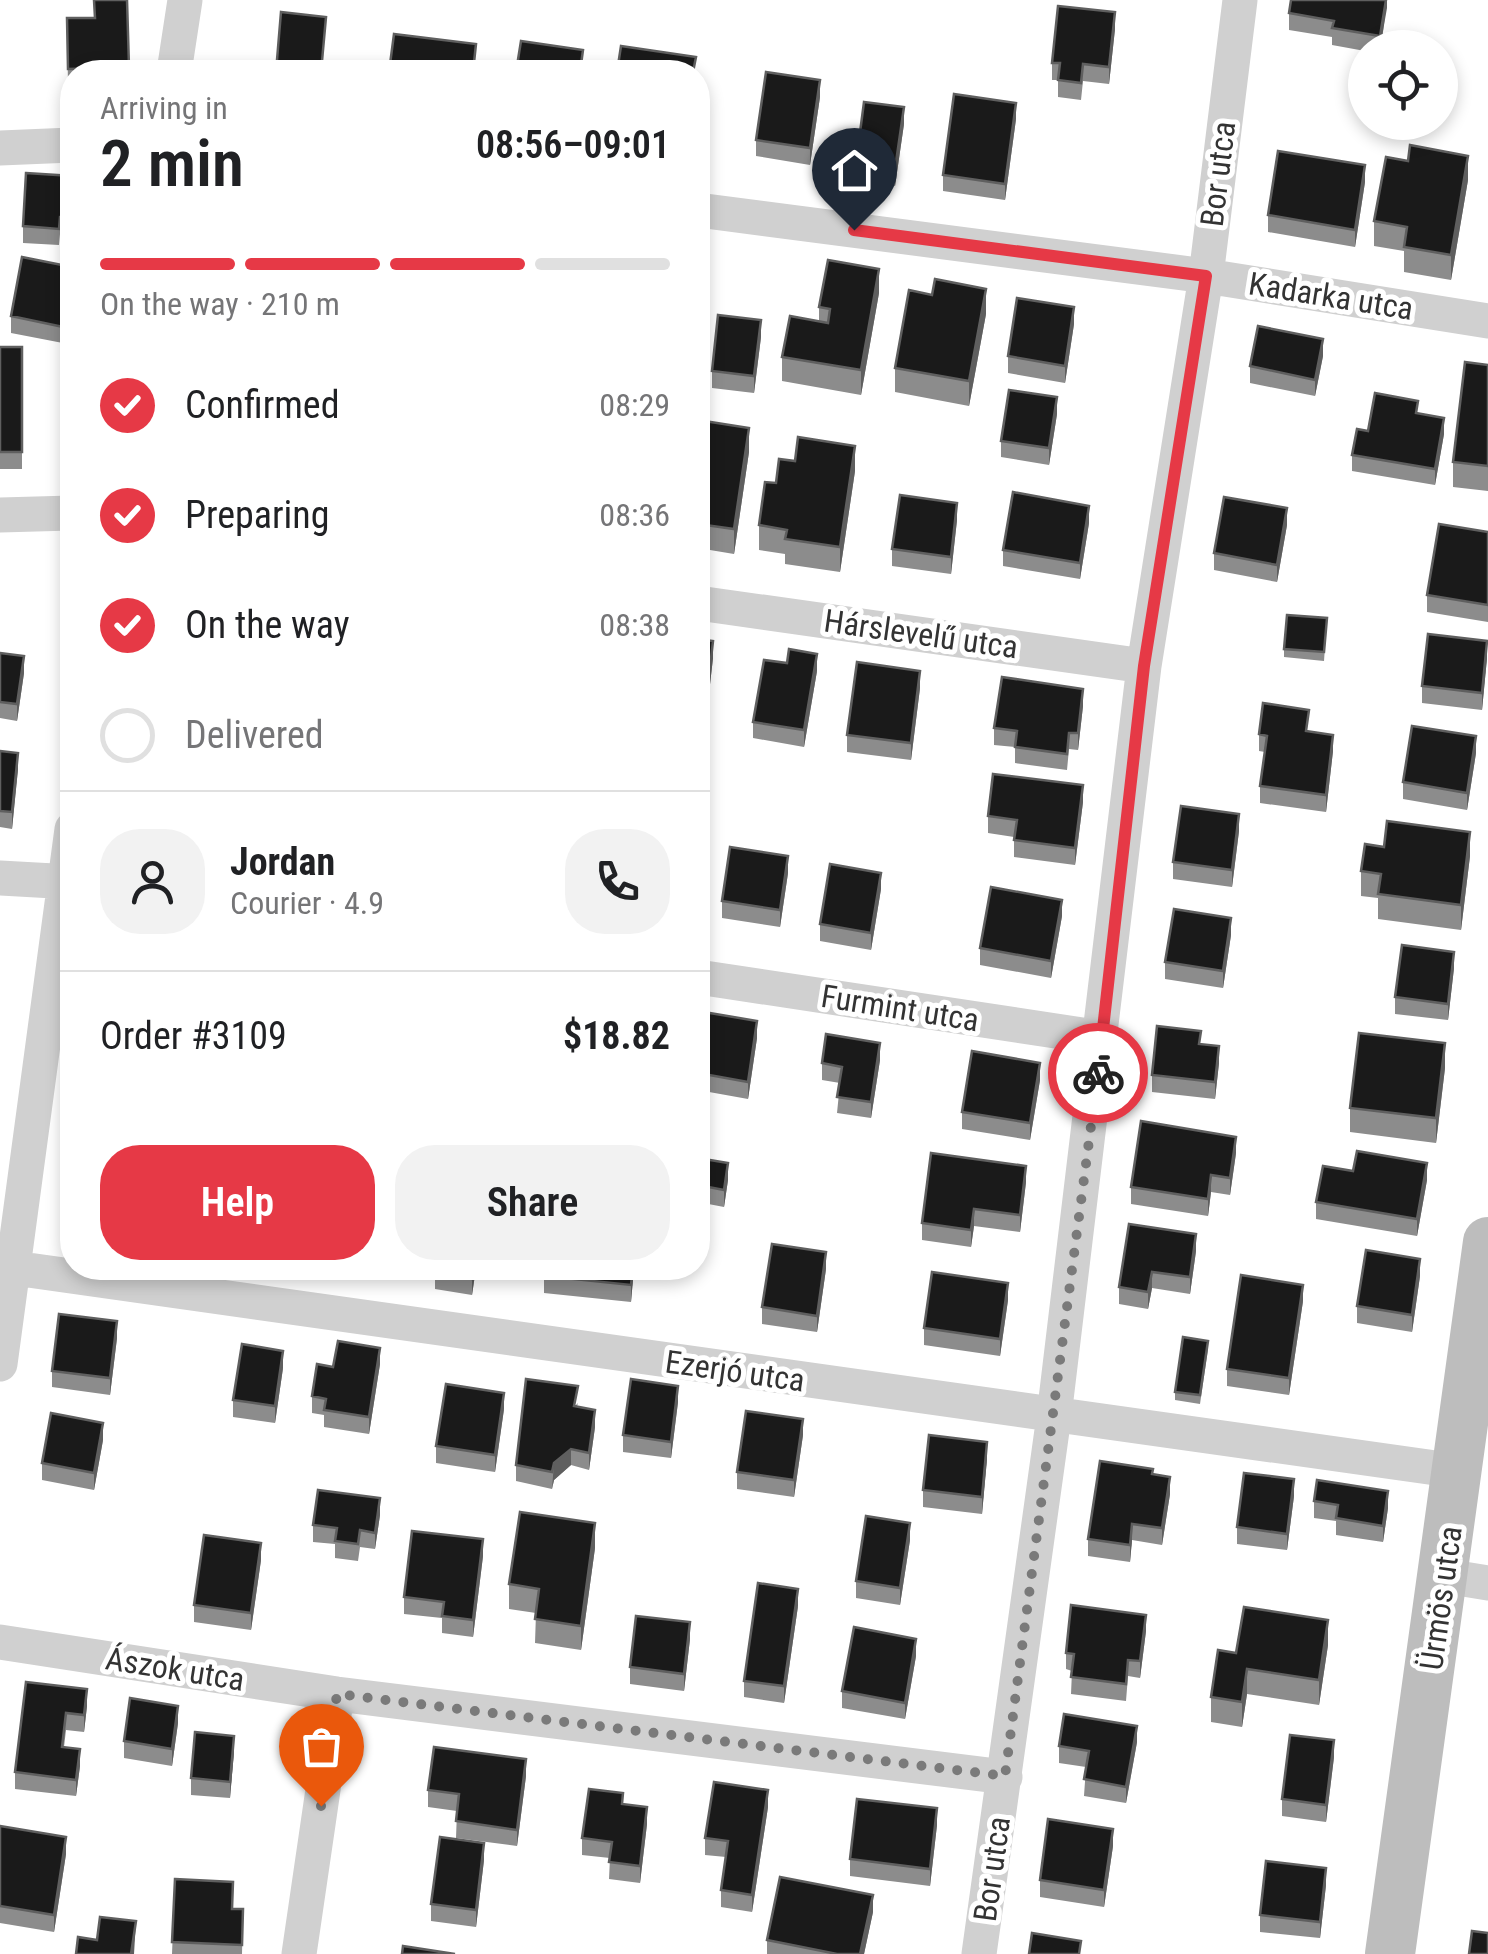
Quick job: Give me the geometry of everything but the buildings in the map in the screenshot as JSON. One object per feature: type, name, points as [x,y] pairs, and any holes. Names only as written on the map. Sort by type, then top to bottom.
[{"type":"street","points":[[176,60],[185,0]]},
{"type":"street","name":"Bor utca","points":[[980,1954],[1054,1416],[1144,666],[1206,276],[1240,0]]},
{"type":"street","points":[[0,148],[60,146]]},
{"type":"street","name":"Kadarka utca","points":[[710,212],[1206,276],[1488,321]]},
{"type":"street","points":[[0,515],[60,513]]},
{"type":"street","name":"Hárslevelű utca","points":[[710,604],[1144,666]]},
{"type":"street","points":[[0,878],[60,881]]},
{"type":"street","points":[[0,1364],[60,944]]},
{"type":"street","name":"Furmint utca","points":[[710,979],[1102,1038]]},
{"type":"street","name":"Ürmös utca","points":[[1390,1954],[1466,1580],[1457,1471],[1488,1242]]},
{"type":"street","name":"Ezerjó utca","points":[[14,1268],[60,1275]]},
{"type":"street","name":"Ezerjó utca","points":[[98,1280],[1457,1471]]},
{"type":"street","name":"Ászok utca","points":[[0,1642],[337,1694],[1005,1776]]},
{"type":"street","points":[[300,1954],[337,1694]]},
{"type":"way so far","points":[[321,1806],[337,1694],[1005,1776],[1098,1073]]},
{"type":"route","points":[[854,230],[1206,276],[1144,666],[1098,1073]]}]
